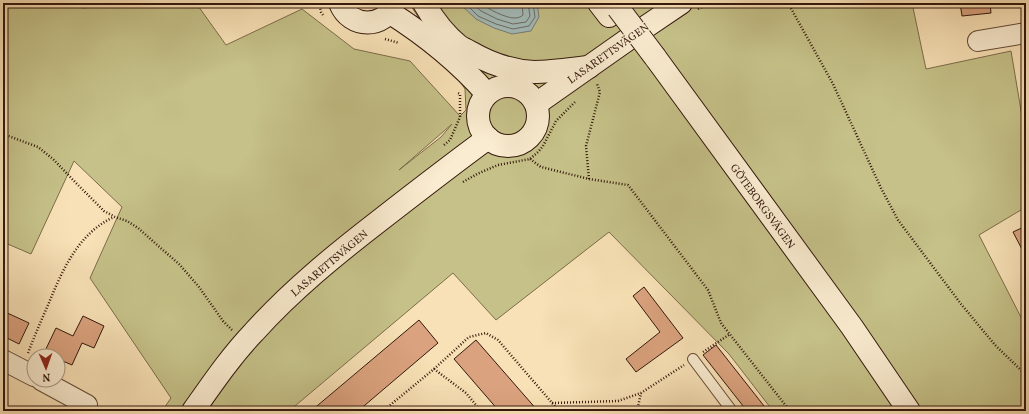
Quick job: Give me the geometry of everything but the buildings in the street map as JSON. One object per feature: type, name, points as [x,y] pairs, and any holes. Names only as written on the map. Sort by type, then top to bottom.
[{"type":"street","points":[[424,3],[430,15],[437,24],[459,46],[495,65],[533,72],[593,75]]},
{"type":"street","name":"LASARETTSVÄGEN","points":[[536,104],[593,75],[647,26],[682,3]]},
{"type":"street","points":[[332,10],[344,12],[352,19],[361,22],[373,22],[382,19],[392,8],[467,72],[487,94]]},
{"type":"street","name":"GÖTEBORGSVÄGEN","points":[[610,8],[649,61],[686,101],[852,327],[909,411]]},
{"type":"street","points":[[978,41],[1026,33]]},
{"type":"street","points":[[499,87],[516,87],[528,93],[536,104],[538,110],[538,123],[533,134],[524,142],[517,145],[506,146],[495,143],[488,138],[481,129],[478,121],[480,105],[487,94],[499,87]]},
{"type":"street","name":"LASARETTSVÄGEN","points":[[193,411],[222,370],[254,331],[296,290],[337,253],[488,138]]},
{"type":"street","points":[[3,360],[26,372]]},
{"type":"street","points":[[54,388],[86,408]]},
{"type":"lane","points":[[692,359],[732,411]]},
{"type":"path","points":[[320,3],[321,12],[332,10]]},
{"type":"path","points":[[788,3],[833,84],[881,188],[898,220],[960,304],[995,345],[1026,375]]},
{"type":"path","points":[[384,38],[403,45]]},
{"type":"path","points":[[590,179],[586,146],[600,92],[593,75]]},
{"type":"path","points":[[456,89],[460,94],[460,117]]},
{"type":"path","points":[[458,185],[477,174],[498,165],[530,159],[544,146],[556,121],[573,104]]},
{"type":"path","points":[[3,134],[38,147],[54,159],[104,211],[127,221],[138,228],[180,265],[199,287],[223,321],[234,331]]},
{"type":"path","points":[[530,159],[542,167],[590,179],[628,185],[708,290],[721,323],[790,411]]},
{"type":"path","points":[[35,348],[58,280],[67,263],[80,245],[99,225],[115,217]]},
{"type":"path","points":[[383,411],[434,369],[469,337],[486,333],[498,340],[559,411]]},
{"type":"path","points":[[434,369],[466,393],[481,411]]},
{"type":"path","points":[[552,403],[618,401],[641,393],[637,411]]},
{"type":"shaded area","points":[[3,3],[36,3],[85,8],[104,3],[196,3],[226,45],[302,9],[354,49],[410,61],[460,116],[466,110],[465,89],[409,3],[912,3],[926,69],[1011,51],[1026,140],[1026,207],[979,235],[1026,327],[1026,411],[773,411],[729,354],[609,232],[496,320],[453,273],[289,411],[162,411],[171,398],[90,278],[122,207],[74,161],[31,254],[3,242]],"holes":[[[452,124],[441,137],[399,170]]]},
{"type":"water","points":[[459,3],[537,3],[539,17],[531,31],[512,34],[494,28],[476,19]]}]
